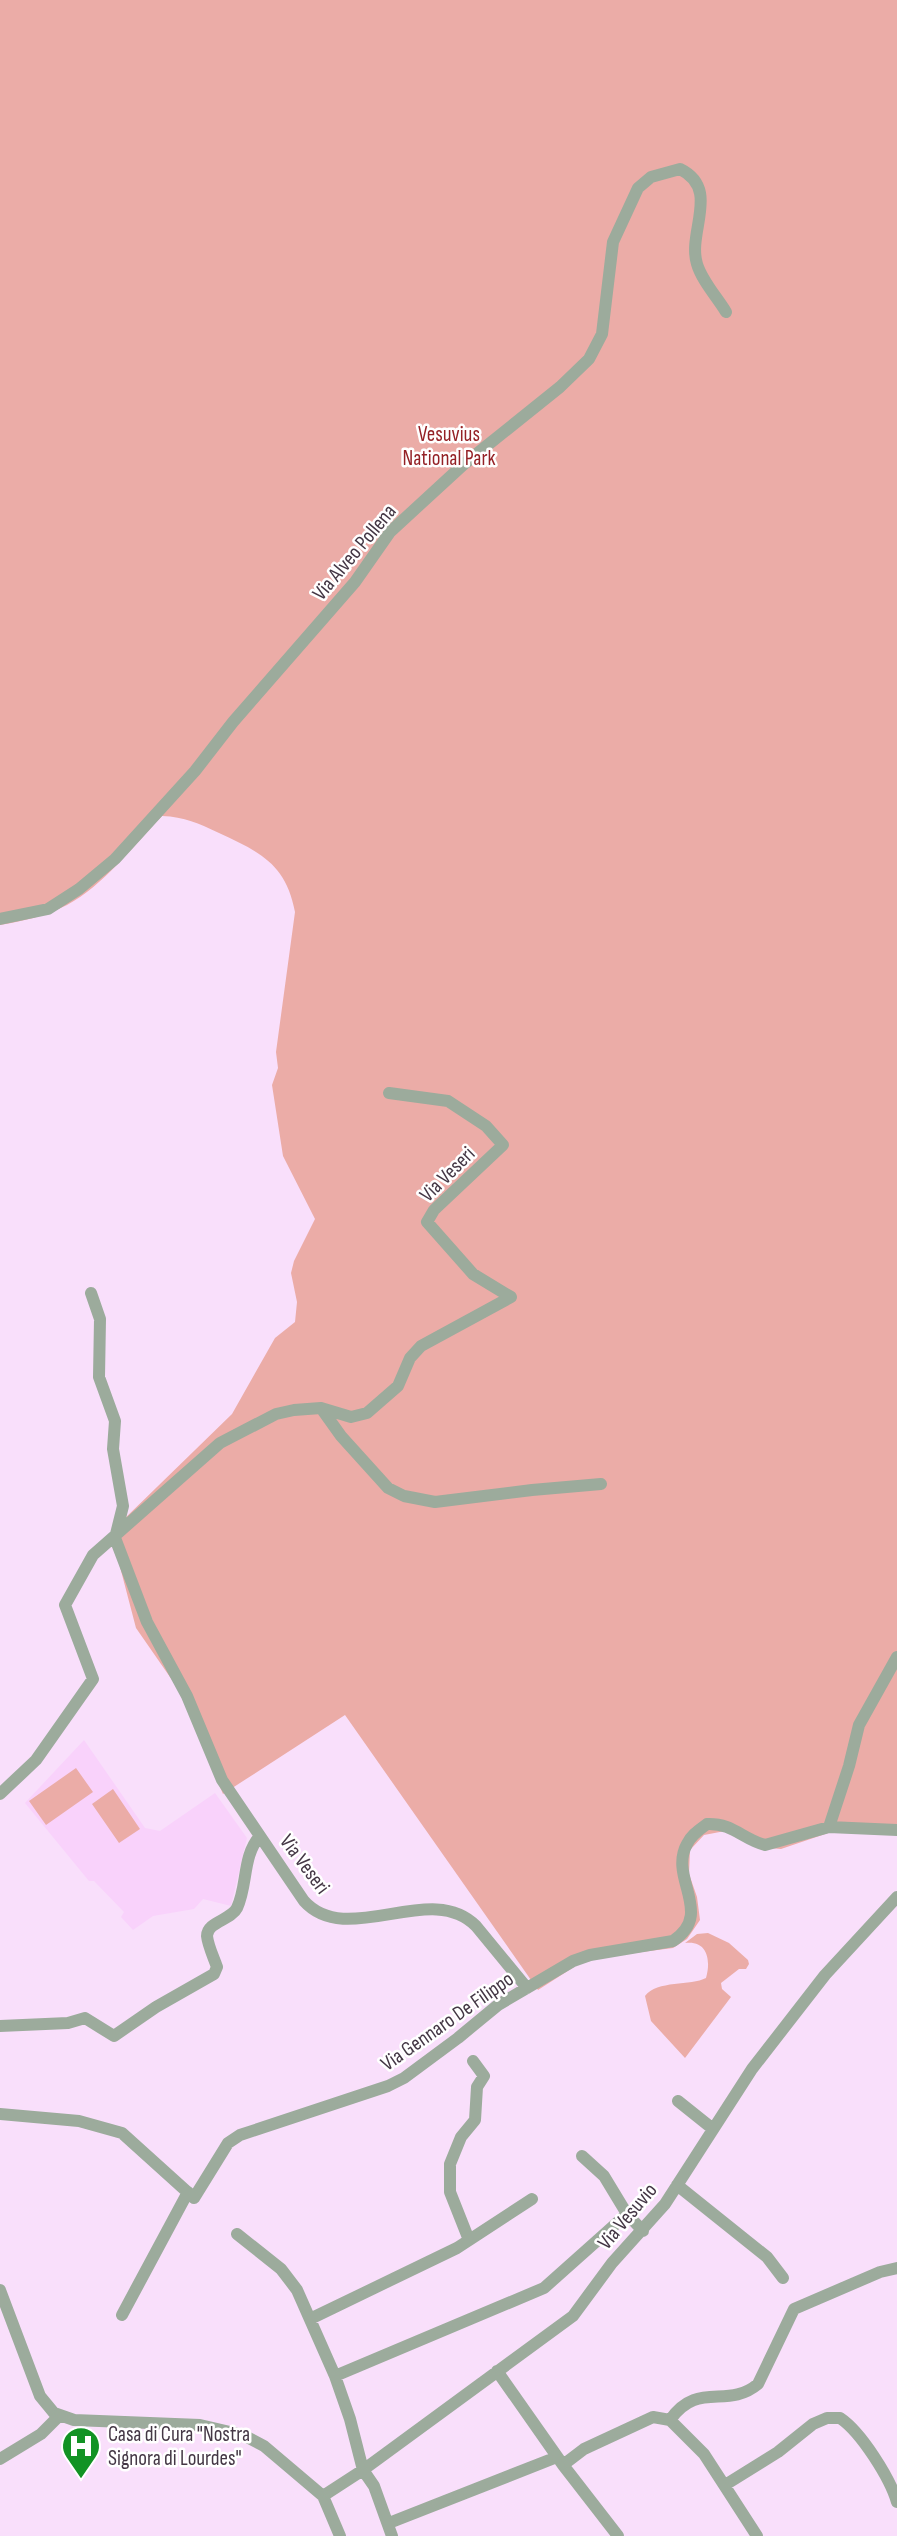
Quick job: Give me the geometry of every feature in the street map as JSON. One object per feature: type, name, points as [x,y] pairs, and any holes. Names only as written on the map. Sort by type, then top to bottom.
[{"type":"street","name":"Via Alveo Pollena","points":[[0,919],[48,909],[79,889],[115,859],[195,771],[233,722],[347,592],[390,532],[464,464],[559,387],[589,359],[602,334],[613,242],[638,188],[651,177],[680,169],[691,174],[699,186],[700,208],[695,254],[698,267],[726,312]]},
{"type":"street","name":"Via Veseri","points":[[0,1794],[36,1760],[93,1679],[65,1605],[93,1555],[220,1443],[276,1415],[321,1408],[351,1417],[367,1413],[398,1386],[410,1358],[421,1346],[511,1297],[473,1274],[427,1222],[433,1210],[503,1145],[486,1126],[448,1101],[389,1093]]},
{"type":"street","points":[[91,1293],[100,1319],[99,1377],[115,1421],[113,1449],[123,1506],[115,1538]]},
{"type":"street","points":[[321,1408],[341,1436],[388,1488],[404,1496],[435,1502],[601,1484]]},
{"type":"street","name":"Via Veseri","points":[[115,1538],[147,1622],[187,1696],[222,1780],[304,1901],[321,1914],[343,1919],[423,1910],[455,1912],[468,1918],[476,1926],[527,1988]]},
{"type":"street","points":[[830,1827],[859,1725],[897,1657]]},
{"type":"street","name":"Via Gennaro De Filippo","points":[[121,2315],[191,2195],[228,2143],[240,2135],[388,2086],[436,2054],[498,2005],[572,1961],[590,1955],[673,1941],[684,1934],[692,1910],[684,1877],[684,1850],[692,1836],[707,1824],[725,1825],[756,1843],[765,1845],[830,1827],[897,1829]]},
{"type":"street","points":[[0,2026],[68,2023],[85,2018],[114,2036],[156,2007],[214,1974],[217,1967],[207,1935],[210,1928],[234,1914],[239,1904],[249,1855],[260,1836]]},
{"type":"street","name":"Via Vesuvio","points":[[323,2496],[363,2470],[573,2316],[612,2263],[643,2231],[677,2185],[752,2069],[825,1975],[897,1897]]},
{"type":"street","points":[[468,2240],[450,2192],[449,2179],[455,2148],[477,2115],[477,2087],[484,2076],[473,2061]]},
{"type":"street","points":[[678,2101],[713,2129]]},
{"type":"street","points":[[0,2114],[79,2121],[121,2133],[191,2195]]},
{"type":"street","points":[[582,2156],[604,2176],[628,2214],[643,2231]]},
{"type":"street","points":[[677,2185],[767,2257],[783,2278]]},
{"type":"street","points":[[310,2319],[468,2240],[532,2199]]},
{"type":"street","points":[[335,2376],[544,2288],[628,2214]]},
{"type":"street","points":[[237,2234],[281,2269],[297,2290],[335,2376],[363,2470],[374,2486],[391,2530],[560,2461],[653,2417],[670,2420],[704,2454],[757,2536]]},
{"type":"street","points":[[670,2420],[683,2403],[697,2398],[750,2391],[758,2384],[793,2309],[880,2272],[897,2268]]},
{"type":"street","points":[[0,2290],[3,2305],[40,2396],[48,2408],[59,2416],[74,2420],[190,2423],[243,2435],[264,2446],[323,2496],[340,2536]]},
{"type":"street","points":[[497,2371],[560,2461],[618,2536]]},
{"type":"street","points":[[0,2459],[41,2434],[59,2416]]},
{"type":"street","points":[[725,2486],[778,2452],[813,2424],[827,2418],[840,2418],[859,2437],[886,2473],[897,2502]]},
{"type":"shaded area","points":[[84,1740],[145,1828],[160,1831],[215,1793],[247,1838],[231,1906],[203,1899],[194,1909],[153,1916],[133,1930],[121,1917],[124,1912],[94,1881],[89,1881],[25,1803]]},
{"type":"green space","name":"Vesuvius National Park","points":[[0,0],[897,0],[897,1834],[834,1831],[781,1849],[757,1847],[725,1831],[704,1835],[690,1850],[689,1874],[697,1897],[700,1920],[687,1939],[673,1948],[603,1957],[577,1965],[538,1990],[345,1715],[223,1794],[179,1690],[136,1628],[119,1563],[120,1523],[232,1414],[275,1338],[295,1322],[297,1302],[291,1273],[294,1261],[315,1219],[283,1156],[272,1085],[278,1068],[276,1052],[295,912],[285,882],[278,871],[259,854],[198,823],[162,816],[106,876],[81,897],[51,912],[0,925]]},
{"type":"green space","points":[[76,1768],[93,1792],[46,1825],[29,1801]]},
{"type":"green space","points":[[113,1789],[140,1829],[119,1843],[92,1804]]},
{"type":"green space","points":[[708,1933],[729,1943],[749,1964],[746,1969],[739,1969],[721,1983],[722,1989],[731,1997],[685,2058],[651,2021],[645,1996],[650,1991],[666,1985],[706,1978],[708,1959],[703,1948],[693,1943],[685,1943],[697,1934]]},
{"type":"place","name":"Casa di Cura \"Nostra Signora di Lourdes\"","points":[[81,2480]]}]
